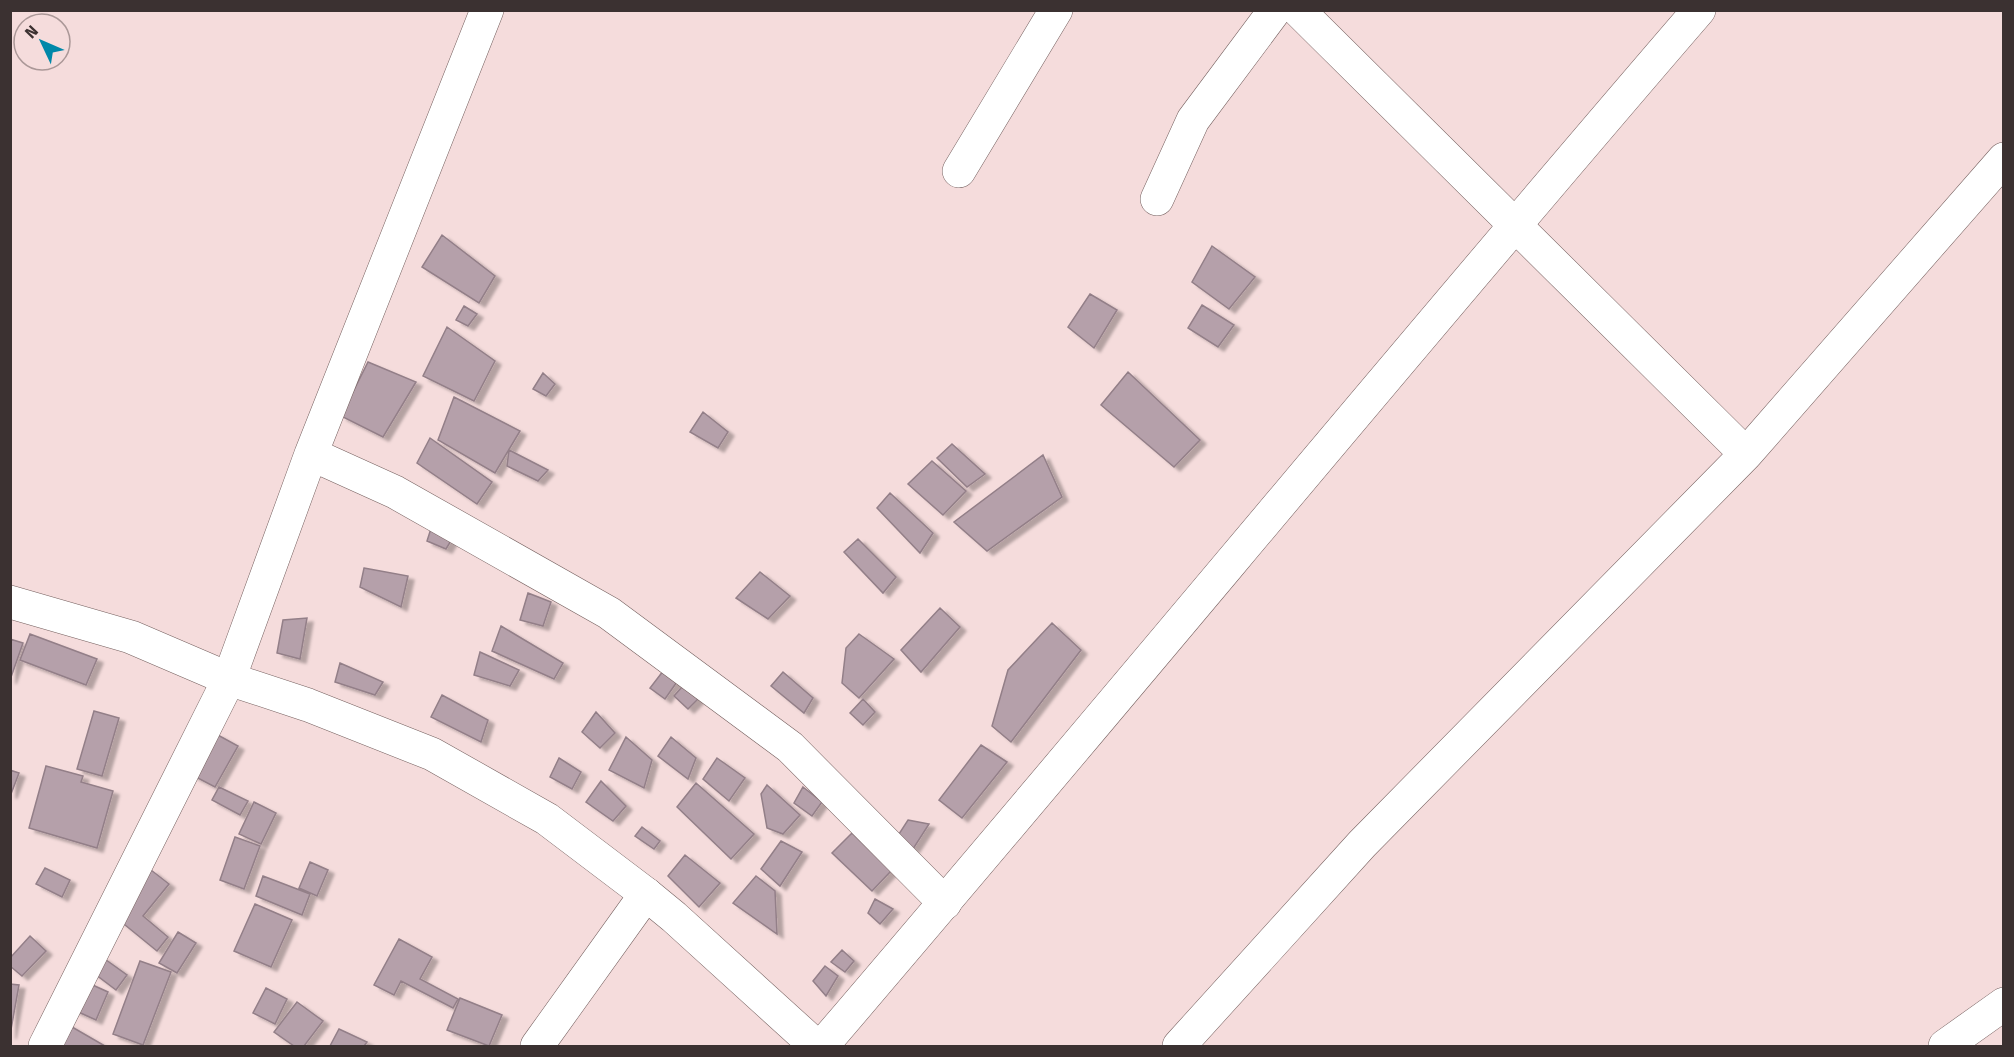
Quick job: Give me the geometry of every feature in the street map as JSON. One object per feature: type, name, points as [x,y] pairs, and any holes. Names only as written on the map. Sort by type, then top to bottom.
[{"type":"street","points":[[45,1047],[230,679],[310,454],[487,10]]},
{"type":"street","points":[[959,171],[1056,10]]},
{"type":"street","points":[[1157,199],[1193,120],[1275,10]]},
{"type":"street","points":[[1298,10],[1746,454]]},
{"type":"street","points":[[822,1047],[1513,225],[1699,10]]},
{"type":"street","points":[[1179,1047],[1362,844],[1746,454],[2004,159]]},
{"type":"street","points":[[310,454],[395,492],[609,613],[790,747],[945,903]]},
{"type":"street","points":[[10,602],[131,637],[230,679],[308,705],[432,754],[547,819],[646,894],[674,916],[816,1047]]},
{"type":"street","points":[[537,1047],[646,894]]},
{"type":"street","points":[[1945,1047],[2004,1004]]},
{"type":"building","points":[[442,235],[495,276],[479,303],[422,267]]},
{"type":"building","points":[[1212,246],[1255,277],[1229,309],[1192,282]]},
{"type":"building","points":[[1090,294],[1117,310],[1094,348],[1068,327]]},
{"type":"building","points":[[1202,305],[1234,325],[1218,347],[1188,328]]},
{"type":"building","points":[[464,306],[477,314],[468,326],[456,320]]},
{"type":"building","points":[[447,327],[495,361],[474,401],[423,376]]},
{"type":"building","points":[[368,362],[416,382],[383,437],[341,416]]},
{"type":"building","points":[[1128,372],[1200,440],[1174,467],[1101,405]]},
{"type":"building","points":[[543,373],[555,384],[546,396],[533,389]]},
{"type":"building","points":[[454,397],[520,431],[495,473],[438,440]]},
{"type":"building","points":[[703,412],[728,432],[718,448],[690,432]]},
{"type":"building","points":[[430,438],[492,482],[477,504],[417,463]]},
{"type":"building","points":[[952,444],[985,474],[967,487],[937,458]]},
{"type":"building","points":[[509,450],[548,470],[538,481],[507,466]]},
{"type":"building","points":[[1043,455],[1062,497],[987,551],[954,522]]},
{"type":"building","points":[[932,461],[966,491],[943,515],[908,484]]},
{"type":"building","points":[[890,493],[933,533],[920,553],[877,508]]},
{"type":"building","points":[[433,522],[455,534],[446,549],[427,541]]},
{"type":"building","points":[[858,539],[896,577],[883,593],[844,552]]},
{"type":"building","points":[[364,568],[408,576],[401,607],[360,587]]},
{"type":"building","points":[[760,572],[790,596],[768,619],[736,598]]},
{"type":"building","points":[[528,593],[551,602],[543,626],[520,620]]},
{"type":"building","points":[[940,608],[960,627],[921,672],[901,650]]},
{"type":"building","points":[[307,618],[300,659],[277,653],[283,620]]},
{"type":"building","points":[[1052,623],[1081,650],[1011,742],[992,726],[1008,670]]},
{"type":"building","points":[[501,626],[563,663],[554,679],[492,651]]},
{"type":"building","points":[[30,634],[97,659],[86,685],[20,660]]},
{"type":"building","points":[[859,634],[894,659],[859,698],[842,683],[846,648]]},
{"type":"building","points":[[10,639],[23,643],[10,680]]},
{"type":"building","points":[[480,652],[519,670],[510,686],[474,675]]},
{"type":"building","points":[[340,663],[383,682],[375,695],[335,682]]},
{"type":"building","points":[[667,666],[679,679],[665,699],[650,688]]},
{"type":"building","points":[[783,672],[813,698],[804,713],[771,686]]},
{"type":"building","points":[[688,680],[703,694],[688,709],[674,696]]},
{"type":"building","points":[[442,695],[488,720],[481,742],[431,717]]},
{"type":"building","points":[[863,699],[875,712],[863,725],[850,713]]},
{"type":"building","points":[[94,711],[119,718],[102,776],[77,769]]},
{"type":"building","points":[[596,712],[615,733],[600,748],[582,732]]},
{"type":"building","points":[[216,734],[238,746],[215,787],[192,775]]},
{"type":"building","points":[[626,737],[652,760],[644,788],[609,770]]},
{"type":"building","points":[[671,737],[696,758],[688,779],[658,756]]},
{"type":"building","points":[[981,745],[1007,762],[962,818],[939,800]]},
{"type":"building","points":[[559,758],[581,772],[572,789],[550,777]]},
{"type":"building","points":[[717,758],[745,778],[729,801],[703,779]]},
{"type":"building","points":[[46,766],[83,776],[81,782],[113,791],[97,848],[29,828]]},
{"type":"building","points":[[10,770],[19,773],[11,794],[10,794]]},
{"type":"building","points":[[601,781],[626,806],[613,821],[586,802]]},
{"type":"building","points":[[696,783],[754,834],[731,859],[677,807]]},
{"type":"building","points":[[767,785],[800,815],[783,834],[767,828],[761,794]]},
{"type":"building","points":[[219,787],[248,801],[240,815],[212,800]]},
{"type":"building","points":[[803,787],[822,802],[812,816],[794,803]]},
{"type":"building","points":[[254,802],[276,813],[261,844],[239,834]]},
{"type":"building","points":[[908,820],[929,824],[913,849],[897,837]]},
{"type":"building","points":[[642,827],[660,841],[654,849],[635,836]]},
{"type":"building","points":[[852,833],[891,871],[872,891],[832,853]]},
{"type":"building","points":[[235,837],[260,846],[244,889],[220,880]]},
{"type":"building","points":[[781,841],[802,852],[780,886],[761,869]]},
{"type":"building","points":[[685,855],[720,883],[699,907],[668,876]]},
{"type":"building","points":[[310,862],[328,870],[317,896],[299,888]]},
{"type":"building","points":[[45,868],[70,880],[62,897],[36,884]]},
{"type":"building","points":[[151,870],[169,884],[143,916],[168,937],[157,951],[114,916]]},
{"type":"building","points":[[263,876],[310,894],[302,915],[256,896]]},
{"type":"building","points":[[756,876],[775,891],[777,934],[733,903]]},
{"type":"building","points":[[875,899],[893,909],[880,924],[868,913]]},
{"type":"building","points":[[255,904],[292,920],[271,967],[234,951]]},
{"type":"building","points":[[178,932],[196,943],[177,973],[159,963]]},
{"type":"building","points":[[30,936],[46,951],[22,976],[10,966],[10,958]]},
{"type":"building","points":[[399,939],[432,957],[420,979],[458,999],[453,1008],[401,981],[394,995],[374,985]]},
{"type":"building","points":[[842,950],[854,961],[845,972],[831,962]]},
{"type":"building","points":[[102,957],[127,975],[116,990],[91,971]]},
{"type":"building","points":[[140,961],[171,972],[143,1045],[113,1034]]},
{"type":"building","points":[[825,966],[838,976],[826,996],[813,981]]},
{"type":"building","points":[[86,982],[108,992],[96,1020],[74,1010]]},
{"type":"building","points":[[10,984],[19,985],[10,1035]]},
{"type":"building","points":[[266,988],[287,999],[275,1024],[253,1013]]},
{"type":"building","points":[[460,998],[502,1015],[489,1046],[447,1030]]},
{"type":"building","points":[[297,1002],[323,1021],[304,1046],[294,1046],[274,1032]]},
{"type":"building","points":[[53,1016],[105,1046],[46,1046]]},
{"type":"building","points":[[339,1029],[367,1042],[364,1046],[330,1046]]}]
